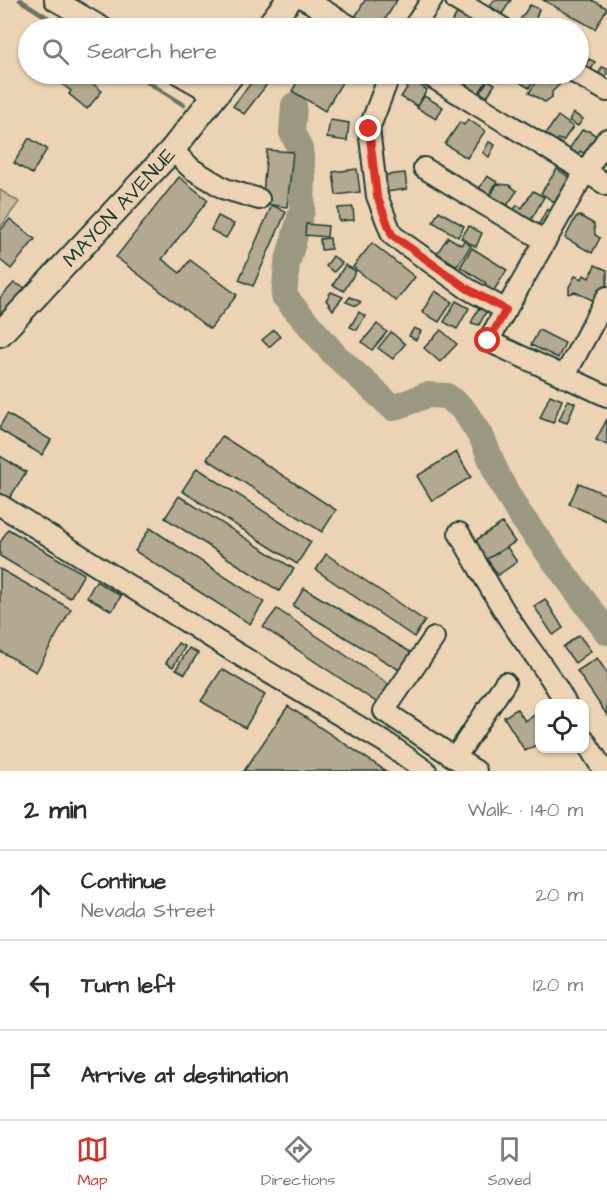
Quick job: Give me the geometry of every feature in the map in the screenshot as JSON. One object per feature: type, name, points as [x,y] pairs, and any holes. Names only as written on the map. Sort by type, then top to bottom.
[{"type":"main road","points":[[275,18],[289,0]]},
{"type":"main road","name":"MAYON AVENUE","points":[[0,334],[172,150],[224,84]]},
{"type":"street","points":[[55,0],[86,18]]},
{"type":"street","points":[[306,0],[336,18]]},
{"type":"street","points":[[420,18],[432,0]]},
{"type":"street","points":[[456,0],[486,18]]},
{"type":"street","points":[[589,80],[607,91]]},
{"type":"street","points":[[197,84],[216,95]]},
{"type":"street","points":[[386,84],[369,129],[377,196],[392,235],[468,289],[506,310]]},
{"type":"street","points":[[442,84],[607,185]]},
{"type":"street","points":[[607,139],[585,171],[488,341],[607,396]]},
{"type":"street","points":[[172,150],[192,170],[225,189],[259,199]]},
{"type":"street","points":[[424,168],[545,241]]},
{"type":"street","points":[[564,378],[607,297]]},
{"type":"street","points":[[0,505],[233,651],[388,744],[426,771]]},
{"type":"street","points":[[459,533],[501,607],[557,686],[564,699]]},
{"type":"street","points":[[434,638],[384,711],[476,771]]},
{"type":"street","points":[[455,758],[505,683]]},
{"type":"street","points":[[589,746],[604,771]]},
{"type":"shaded area","points":[[0,190],[19,202],[0,228]]},
{"type":"building","points":[[365,0],[397,0],[386,18],[355,18]]},
{"type":"building","points":[[494,0],[511,0],[502,14],[490,6]]},
{"type":"building","points":[[543,0],[592,0],[607,8],[595,29],[589,26],[589,18],[575,18]]},
{"type":"building","points":[[530,5],[539,9],[536,18],[521,18]]},
{"type":"building","points":[[459,10],[471,18],[454,18]]},
{"type":"building","points":[[589,59],[595,62],[591,70],[589,69]]},
{"type":"building","points":[[602,67],[607,69],[606,81],[597,77]]},
{"type":"building","points":[[93,84],[102,91],[87,109],[69,94],[71,91],[63,85]]},
{"type":"building","points":[[250,84],[267,84],[244,114],[233,106]]},
{"type":"building","points":[[296,84],[341,84],[325,111],[292,91]]},
{"type":"building","points":[[409,84],[418,84],[427,90],[417,106],[401,97]]},
{"type":"building","points":[[463,84],[485,84],[477,96],[463,88],[465,85]]},
{"type":"building","points":[[485,84],[495,84],[487,97],[480,92]]},
{"type":"building","points":[[535,84],[560,84],[552,92],[552,97],[545,102],[529,93]]},
{"type":"building","points":[[424,96],[443,107],[436,119],[417,108]]},
{"type":"building","points":[[573,113],[583,119],[578,126],[569,121]]},
{"type":"building","points":[[558,116],[573,127],[563,141],[558,139],[556,142],[545,135]]},
{"type":"building","points":[[468,119],[485,131],[467,158],[445,144],[460,122],[464,125]]},
{"type":"building","points":[[330,120],[349,123],[347,141],[327,138]]},
{"type":"building","points":[[582,130],[589,131],[603,140],[591,158],[580,151],[574,161],[565,155]]},
{"type":"building","points":[[29,138],[47,149],[32,174],[14,163]]},
{"type":"building","points":[[489,142],[495,145],[489,157],[483,153]]},
{"type":"building","points":[[267,150],[293,152],[287,207],[262,204]]},
{"type":"building","points":[[357,169],[360,192],[336,195],[333,172]]},
{"type":"building","points":[[557,169],[578,183],[568,199],[560,194],[554,202],[541,193]]},
{"type":"building","points":[[405,173],[407,189],[379,193],[377,176]]},
{"type":"building","points":[[487,176],[497,182],[489,195],[477,192]]},
{"type":"building","points":[[179,177],[208,200],[162,259],[180,273],[190,260],[237,295],[210,329],[116,257]]},
{"type":"building","points":[[497,184],[509,185],[517,191],[506,207],[490,197]]},
{"type":"building","points":[[533,191],[544,197],[528,225],[511,215],[517,205],[522,208]]},
{"type":"building","points":[[272,205],[286,212],[253,286],[239,280]]},
{"type":"building","points":[[353,207],[354,220],[339,221],[338,208]]},
{"type":"building","points":[[547,209],[554,213],[545,229],[538,226]]},
{"type":"building","points":[[439,211],[464,226],[458,237],[433,222]]},
{"type":"building","points":[[218,216],[234,224],[226,238],[211,230]]},
{"type":"building","points":[[580,216],[594,224],[595,235],[600,238],[592,253],[565,238],[576,217]]},
{"type":"building","points":[[10,219],[35,239],[11,269],[0,260],[0,231]]},
{"type":"building","points":[[306,224],[328,226],[327,237],[305,235]]},
{"type":"building","points":[[469,226],[482,233],[476,247],[461,238]]},
{"type":"building","points":[[448,237],[461,245],[464,241],[471,246],[457,266],[437,253]]},
{"type":"building","points":[[330,238],[331,249],[321,250],[320,239]]},
{"type":"building","points":[[372,243],[415,277],[396,301],[353,267]]},
{"type":"building","points":[[472,248],[507,270],[491,295],[482,289],[486,283],[460,267]]},
{"type":"building","points":[[333,256],[342,263],[334,272],[326,266]]},
{"type":"building","points":[[345,265],[356,271],[344,291],[333,285]]},
{"type":"building","points":[[595,265],[607,270],[607,283],[597,302],[575,292],[569,294],[569,287],[575,276],[582,279],[584,275],[589,278]]},
{"type":"building","points":[[14,283],[28,289],[0,318],[0,298]]},
{"type":"building","points":[[435,291],[452,302],[439,322],[422,312]]},
{"type":"building","points":[[331,292],[343,297],[333,310],[326,300]]},
{"type":"building","points":[[350,297],[361,302],[356,306],[346,302]]},
{"type":"building","points":[[456,301],[469,308],[457,329],[444,322]]},
{"type":"building","points":[[478,309],[487,310],[479,325],[471,323]]},
{"type":"building","points":[[359,312],[365,316],[357,330],[350,327]]},
{"type":"building","points":[[377,324],[387,332],[372,350],[362,342]]},
{"type":"building","points":[[414,328],[421,331],[416,340],[409,336]]},
{"type":"building","points":[[274,330],[280,337],[269,347],[262,340]]},
{"type":"building","points":[[441,330],[457,344],[440,362],[424,348]]},
{"type":"building","points":[[539,330],[565,343],[558,358],[531,345]]},
{"type":"building","points":[[391,332],[405,344],[393,359],[378,348]]},
{"type":"building","points":[[550,395],[562,400],[553,423],[540,418]]},
{"type":"building","points":[[568,400],[575,403],[567,423],[559,420]]},
{"type":"building","points":[[7,414],[51,440],[42,455],[0,430]]},
{"type":"building","points":[[607,419],[607,445],[596,440]]},
{"type":"building","points":[[222,436],[336,510],[322,532],[207,459]]},
{"type":"building","points":[[456,452],[471,477],[432,501],[417,476]]},
{"type":"building","points":[[0,456],[26,472],[9,499],[0,494]]},
{"type":"building","points":[[197,468],[311,542],[297,564],[182,491]]},
{"type":"building","points":[[579,483],[607,495],[607,521],[569,504]]},
{"type":"building","points":[[179,496],[294,569],[279,591],[165,518]]},
{"type":"building","points":[[502,523],[515,542],[482,563],[470,544]]},
{"type":"building","points":[[150,528],[264,602],[250,624],[135,551]]},
{"type":"building","points":[[8,529],[84,574],[70,598],[0,556],[0,543]]},
{"type":"building","points":[[507,547],[517,562],[498,575],[487,559]]},
{"type":"building","points":[[326,554],[425,621],[414,637],[316,570]]},
{"type":"building","points":[[0,569],[71,609],[36,672],[0,651]]},
{"type":"building","points":[[96,581],[121,596],[112,611],[87,597]]},
{"type":"building","points":[[304,588],[417,656],[406,674],[293,606]]},
{"type":"building","points":[[545,599],[563,628],[553,635],[534,606]]},
{"type":"building","points":[[277,609],[391,686],[379,704],[263,627]]},
{"type":"building","points":[[579,635],[591,651],[575,663],[563,647]]},
{"type":"building","points":[[178,643],[185,647],[173,667],[166,663]]},
{"type":"building","points":[[189,648],[198,653],[185,674],[176,669]]},
{"type":"building","points":[[597,658],[607,673],[607,715],[577,671]]},
{"type":"building","points":[[222,669],[265,695],[245,728],[201,701]]},
{"type":"building","points":[[288,706],[386,771],[244,771]]},
{"type":"building","points":[[517,709],[525,721],[535,715],[535,746],[525,751],[504,717]]},
{"type":"waterway","points":[[20,0],[48,18]]},
{"type":"waterway","points":[[151,84],[184,105]]},
{"type":"waterway","points":[[294,105],[292,132],[300,149],[303,175],[302,210],[287,264],[284,296],[335,355],[393,408],[427,395],[447,396],[464,410],[483,440],[498,477],[518,512],[607,632]]},
{"type":"route","points":[[369,129],[377,196],[392,235],[468,289],[506,310],[488,341]]}]
